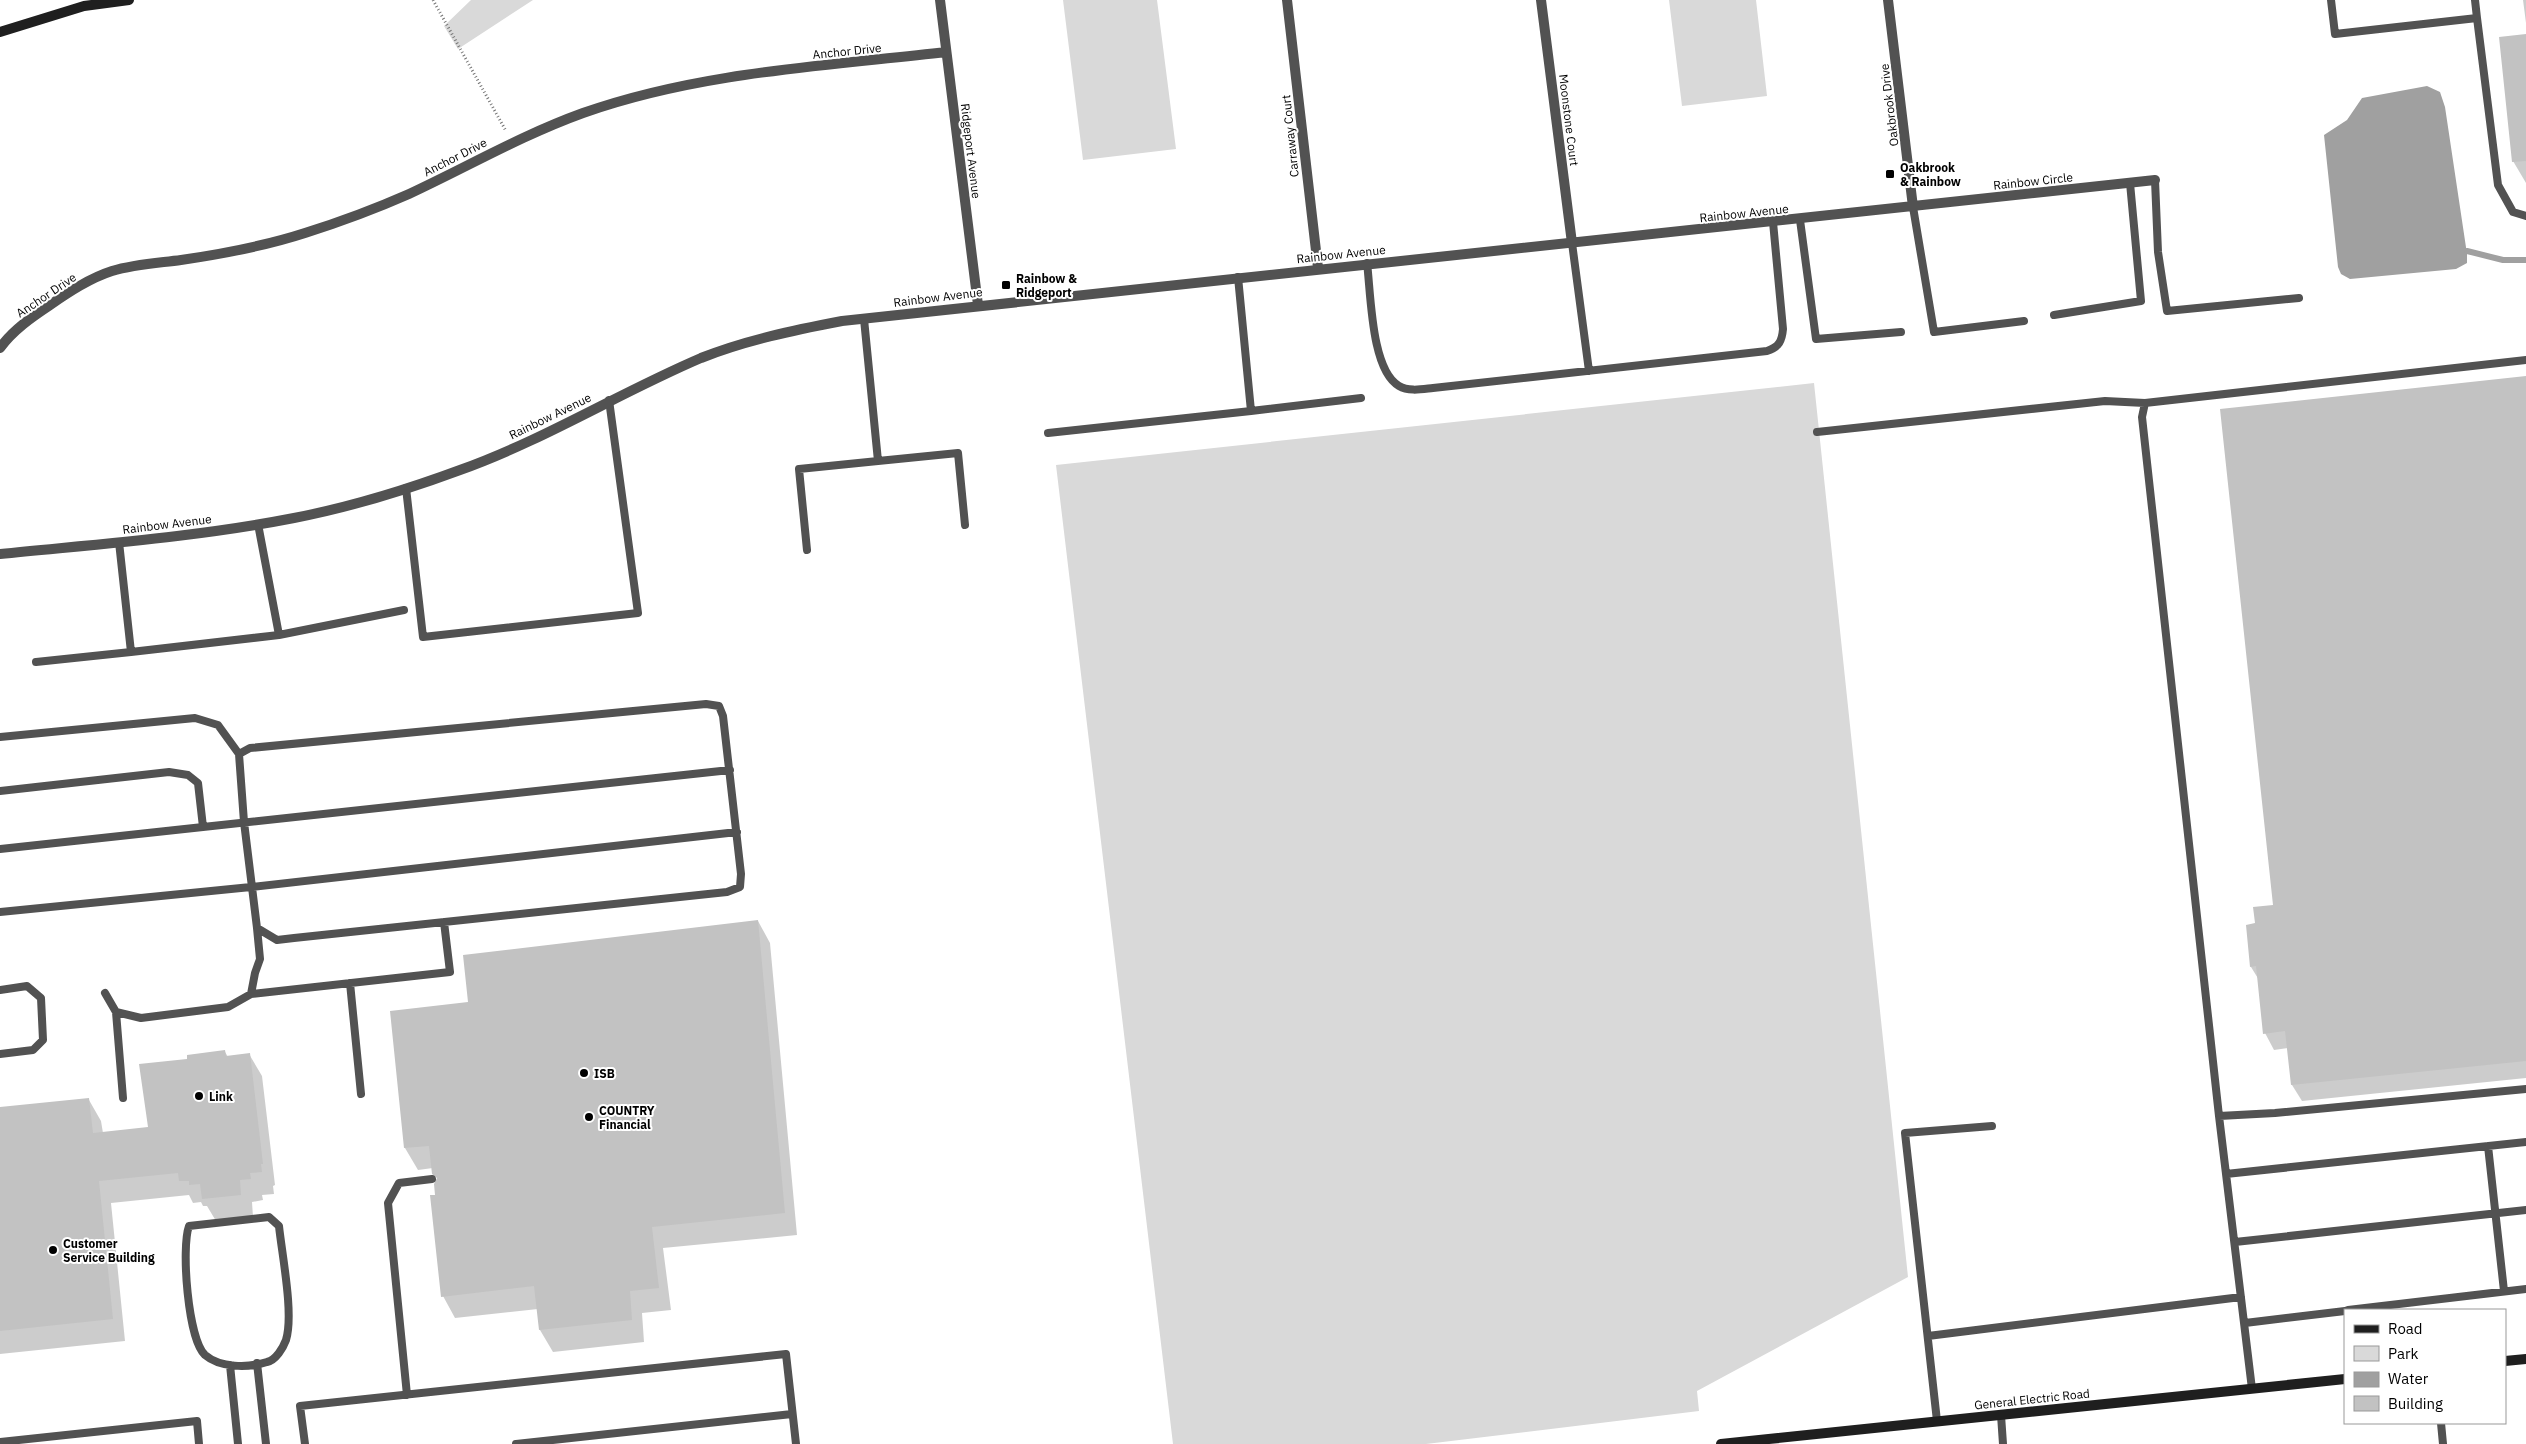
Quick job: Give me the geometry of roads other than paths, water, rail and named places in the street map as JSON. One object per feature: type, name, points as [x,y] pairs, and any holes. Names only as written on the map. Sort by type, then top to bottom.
[{"type":"main road","points":[[0,32],[84,6],[129,0]]},
{"type":"main road","points":[[2506,1361],[2526,1359]]},
{"type":"main road","name":"General Electric Road","points":[[1721,1444],[2344,1379]]},
{"type":"street","name":"Ridgeport Avenue","points":[[940,0],[978,305]]},
{"type":"street","name":"Carraway Court","points":[[1287,0],[1318,268]]},
{"type":"street","name":"Moonstone Court","points":[[1541,0],[1572,243]]},
{"type":"street","name":"Oakbrook Drive","points":[[1888,0],[1913,207]]},
{"type":"street","name":"Anchor Drive","points":[[0,348],[32,316],[74,289],[110,272],[147,263],[180,260],[244,248],[295,236],[344,221],[409,194],[538,130],[586,112],[682,86],[739,76],[946,52]]},
{"type":"street","name":"Rainbow Circle","points":[[1913,207],[2155,180]]},
{"type":"street","name":"Rainbow Avenue","points":[[0,554],[199,533],[258,524],[366,502],[461,470],[542,436],[609,400],[703,357],[781,333],[864,319],[978,305],[1913,207]]},
{"type":"lane","points":[[2331,0],[2335,34],[2477,18]]},
{"type":"lane","points":[[2475,0],[2498,185],[2513,212],[2526,216]]},
{"type":"lane","points":[[2155,180],[2158,252],[2167,311],[2299,298]]},
{"type":"lane","points":[[2054,315],[2141,301],[2130,182]]},
{"type":"lane","points":[[1913,207],[1934,332],[2024,321]]},
{"type":"lane","points":[[1800,220],[1816,339],[1901,332]]},
{"type":"lane","points":[[1367,264],[1380,356],[1391,380],[1401,388],[1414,390],[1774,349],[1780,344],[1783,329],[1773,222]]},
{"type":"lane","points":[[1572,243],[1589,371]]},
{"type":"lane","points":[[1238,277],[1251,411]]},
{"type":"lane","points":[[864,319],[878,461]]},
{"type":"lane","points":[[1817,432],[2105,401],[2145,403],[2526,360]]},
{"type":"lane","points":[[1048,432],[1361,398]]},
{"type":"lane","points":[[406,488],[423,637],[638,613],[609,400]]},
{"type":"lane","points":[[2145,403],[2142,417],[2143,427],[2218,1116],[2252,1389]]},
{"type":"lane","points":[[807,550],[799,469],[958,453],[965,525]]},
{"type":"lane","points":[[258,524],[279,635]]},
{"type":"lane","points":[[119,542],[131,652]]},
{"type":"lane","points":[[36,662],[279,635],[404,610]]},
{"type":"lane","points":[[239,754],[250,748],[706,704],[719,706],[723,716],[742,874],[740,887],[727,892],[277,940],[258,928]]},
{"type":"lane","points":[[0,737],[195,718],[218,725],[239,754],[244,822],[251,887],[258,928],[260,959],[255,973],[252,994]]},
{"type":"lane","points":[[0,849],[730,770]]},
{"type":"lane","points":[[0,791],[169,772],[188,775],[198,784],[203,827]]},
{"type":"lane","points":[[0,912],[251,887],[737,832]]},
{"type":"lane","points":[[116,1012],[142,1018],[228,1007],[252,994],[450,972],[444,922]]},
{"type":"lane","points":[[350,983],[361,1094]]},
{"type":"lane","points":[[0,990],[27,986],[41,998],[43,1040],[33,1050],[0,1054]]},
{"type":"lane","points":[[105,993],[116,1012],[122,1098]]},
{"type":"lane","points":[[2218,1116],[2275,1113],[2526,1089]]},
{"type":"lane","points":[[1938,1421],[1905,1133],[1992,1126]]},
{"type":"lane","points":[[2226,1174],[2526,1142]]},
{"type":"lane","points":[[2488,1146],[2504,1291]]},
{"type":"lane","points":[[407,1395],[388,1203],[399,1183],[432,1179]]},
{"type":"lane","points":[[2235,1242],[2526,1210]]},
{"type":"lane","points":[[269,1217],[279,1226],[289,1321],[286,1340],[278,1355],[268,1362],[230,1365],[220,1365],[205,1354],[196,1340],[185,1264],[184,1238],[188,1226],[269,1217]]},
{"type":"lane","points":[[2354,1309],[2526,1289]]},
{"type":"lane","points":[[1928,1336],[2242,1297]]},
{"type":"lane","points":[[2245,1323],[2344,1310]]},
{"type":"lane","points":[[305,1444],[300,1406],[786,1354],[796,1444]]},
{"type":"lane","points":[[257,1363],[266,1444]]},
{"type":"lane","points":[[230,1365],[238,1444]]},
{"type":"lane","points":[[516,1444],[792,1414]]},
{"type":"lane","points":[[2001,1415],[2003,1444]]},
{"type":"lane","points":[[0,1442],[197,1421],[200,1444]]},
{"type":"lane","points":[[2441,1424],[2444,1444]]},
{"type":"water","points":[[2427,86],[2440,92],[2445,107],[2467,263],[2456,269],[2350,279],[2341,274],[2338,267],[2324,135],[2347,120],[2362,98]]},
{"type":"waterway","points":[[2467,251],[2503,260],[2526,260]]},
{"type":"place","name":"Oakbrook & Rainbow","points":[[1890,174]]},
{"type":"place","name":"Rainbow & Ridgeport","points":[[1006,285]]},
{"type":"place","name":"ISB","points":[[584,1073]]},
{"type":"place","name":"Link","points":[[199,1096]]},
{"type":"place","name":"COUNTRY Financial","points":[[589,1117]]},
{"type":"place","name":"Customer Service Building","points":[[53,1250]]}]
